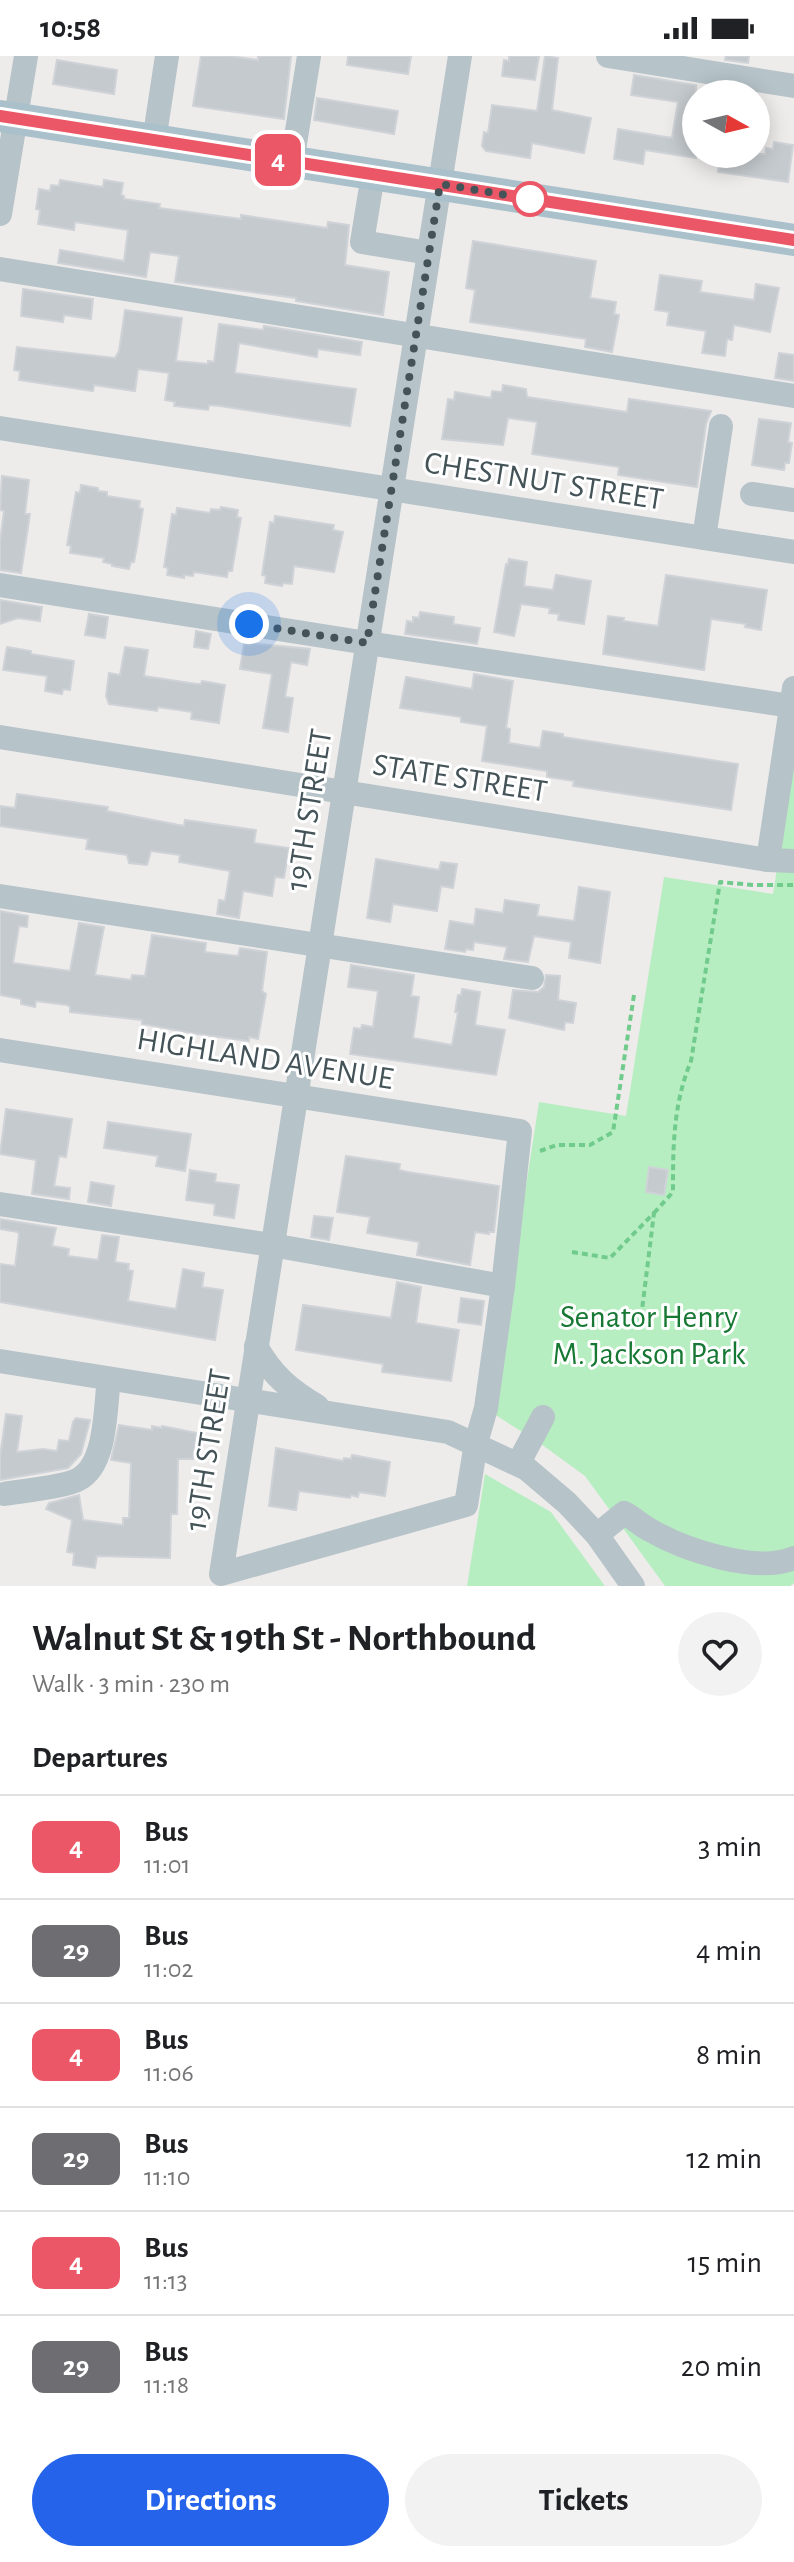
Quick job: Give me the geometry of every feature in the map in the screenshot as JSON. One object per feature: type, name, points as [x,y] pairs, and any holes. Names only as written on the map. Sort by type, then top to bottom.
[{"type":"main road","points":[[8,118],[794,240]]},
{"type":"street","points":[[0,214],[8,118],[26,56]]},
{"type":"street","points":[[154,141],[167,56]]},
{"type":"street","points":[[292,162],[309,56]]},
{"type":"street","name":"19TH STREET","points":[[460,56],[221,1574],[466,1505],[476,1443]]},
{"type":"street","points":[[608,56],[794,86]]},
{"type":"street","points":[[373,175],[362,242],[429,253]]},
{"type":"street","points":[[0,269],[794,396]]},
{"type":"street","points":[[704,538],[721,426]]},
{"type":"street","name":"CHESTNUT STREET","points":[[0,428],[392,489],[642,538],[704,538],[794,552]]},
{"type":"street","points":[[752,494],[794,500]]},
{"type":"street","points":[[0,585],[367,643],[793,697],[768,860]]},
{"type":"street","name":"STATE STREET","points":[[0,737],[768,860],[794,861]]},
{"type":"street","points":[[0,896],[532,978]]},
{"type":"street","name":"HIGHLAND AVENUE","points":[[0,1050],[296,1097],[519,1141]]},
{"type":"street","points":[[476,1443],[486,1408],[519,1141]]},
{"type":"street","points":[[0,1204],[272,1245],[503,1286]]},
{"type":"street","points":[[256,1346],[281,1382],[330,1414]]},
{"type":"street","points":[[0,1361],[448,1432],[518,1464],[567,1503],[597,1535],[633,1586]]},
{"type":"street","points":[[4,1494],[78,1481],[90,1470],[101,1445],[109,1379]]},
{"type":"street","points":[[518,1464],[543,1417]]},
{"type":"street","points":[[597,1535],[624,1513],[660,1536],[713,1555],[760,1563],[784,1562],[794,1558]]},
{"type":"path","points":[[572,1252],[610,1258],[673,1192],[673,1126],[682,1083],[691,1061],[720,882],[794,885]]},
{"type":"path","points":[[519,1141],[536,1152],[557,1145],[590,1145],[613,1132],[634,995]]},
{"type":"path","points":[[642,1310],[654,1213]]},
{"type":"green space","name":"Senator Henry M. Jackson Park","points":[[794,762],[794,1583],[790,1586],[665,1586],[585,1476],[491,1412],[539,1102],[626,1116],[664,877],[773,894]]},
{"type":"green space","points":[[485,1474],[551,1512],[605,1586],[467,1586]]},
{"type":"building","points":[[201,56],[258,60],[258,56],[291,56],[284,119],[193,106]]},
{"type":"building","points":[[348,56],[411,56],[408,74],[347,65]]},
{"type":"building","points":[[509,56],[539,56],[535,80],[502,76],[504,60],[509,61]]},
{"type":"building","points":[[545,56],[558,58],[552,110],[591,118],[584,153],[532,143],[530,158],[486,151],[482,146],[484,132],[488,133],[492,105],[537,111]]},
{"type":"building","points":[[726,56],[749,56],[748,63],[725,60]]},
{"type":"building","points":[[57,60],[117,70],[114,94],[53,84]]},
{"type":"building","points":[[634,75],[682,83],[682,156],[645,150],[643,164],[614,159],[618,129],[672,138],[678,102],[631,95]]},
{"type":"building","points":[[317,98],[398,111],[394,134],[314,120]]},
{"type":"building","points":[[774,142],[793,145],[788,182],[718,172],[718,168],[770,168],[770,149],[773,149]]},
{"type":"building","points":[[60,180],[103,187],[104,180],[123,183],[121,195],[124,199],[160,204],[159,208],[241,219],[241,215],[327,228],[328,222],[349,225],[345,265],[389,272],[383,315],[296,301],[296,298],[175,282],[179,256],[150,252],[146,277],[58,263],[60,250],[124,261],[128,230],[75,222],[74,230],[38,224],[40,210],[36,209],[39,189],[50,191],[51,185],[59,186]]},
{"type":"building","points":[[473,241],[596,261],[590,298],[616,302],[614,314],[619,315],[612,352],[585,347],[586,339],[470,322],[475,290],[466,288]]},
{"type":"building","points":[[660,275],[702,281],[700,292],[754,300],[756,284],[779,288],[770,332],[734,325],[732,340],[727,339],[725,356],[702,353],[706,331],[667,325],[669,312],[655,310]]},
{"type":"building","points":[[23,289],[93,299],[91,319],[64,315],[63,322],[21,316]]},
{"type":"building","points":[[125,310],[182,318],[176,361],[214,362],[219,324],[263,330],[264,326],[362,342],[360,355],[318,349],[317,357],[239,343],[235,373],[356,389],[350,426],[220,406],[209,405],[208,410],[174,406],[175,402],[165,400],[169,373],[138,369],[135,391],[94,385],[93,391],[19,380],[20,371],[14,370],[17,347],[115,358],[119,351]]},
{"type":"building","points":[[779,353],[794,355],[794,381],[775,378]]},
{"type":"building","points":[[503,385],[526,389],[527,397],[627,412],[629,399],[711,411],[706,424],[697,487],[618,475],[619,467],[532,454],[537,422],[508,418],[503,445],[442,439],[448,399],[454,400],[455,392],[491,398],[492,391],[502,392]]},
{"type":"building","points":[[759,419],[791,423],[788,442],[792,443],[789,463],[785,463],[784,470],[752,465]]},
{"type":"building","points":[[2,476],[29,480],[25,514],[30,514],[21,573],[0,570],[4,511],[0,510]]},
{"type":"building","points":[[81,485],[98,488],[98,491],[107,492],[107,496],[140,501],[139,508],[143,509],[134,562],[131,562],[129,569],[112,566],[103,562],[104,558],[70,553],[71,546],[67,545],[76,492],[80,493]]},
{"type":"building","points":[[221,507],[238,510],[237,517],[241,518],[232,571],[228,571],[227,577],[194,572],[193,576],[184,575],[184,578],[167,575],[168,568],[164,567],[172,514],[176,515],[177,508],[210,513],[211,509],[220,510]]},
{"type":"building","points":[[275,516],[334,525],[333,530],[343,532],[334,572],[294,566],[292,584],[265,583],[266,576],[262,575],[270,522],[274,523]]},
{"type":"building","points":[[509,559],[527,562],[524,586],[553,590],[556,575],[591,581],[584,624],[558,620],[559,614],[549,613],[550,608],[521,604],[514,636],[494,632]]},
{"type":"building","points":[[666,575],[767,590],[761,630],[745,627],[746,624],[711,619],[704,670],[603,654],[608,616],[658,626]]},
{"type":"building","points":[[0,600],[42,607],[40,621],[18,618],[0,624]]},
{"type":"building","points":[[420,612],[454,617],[453,624],[480,628],[477,644],[405,634],[407,621],[413,622],[413,617],[419,618]]},
{"type":"building","points":[[89,614],[108,617],[105,638],[85,635]]},
{"type":"building","points":[[196,631],[211,634],[208,649],[194,647]]},
{"type":"building","points":[[244,644],[310,649],[307,665],[291,662],[285,697],[293,698],[288,732],[263,728],[272,674],[240,669]]},
{"type":"building","points":[[7,647],[74,661],[70,690],[63,689],[62,694],[45,691],[47,676],[3,670]]},
{"type":"building","points":[[125,647],[148,650],[144,676],[225,685],[219,723],[191,719],[192,712],[109,704],[106,696],[109,673],[120,675]]},
{"type":"building","points":[[474,674],[513,681],[506,728],[510,729],[509,743],[540,748],[543,731],[563,734],[563,737],[738,764],[731,810],[573,786],[574,781],[547,777],[547,771],[482,761],[487,726],[461,722],[461,717],[400,708],[406,677],[472,689]]},
{"type":"building","points":[[17,794],[108,807],[107,811],[184,826],[185,820],[256,830],[254,843],[289,848],[284,878],[275,877],[272,896],[243,891],[239,918],[217,914],[219,900],[225,901],[230,871],[179,862],[180,855],[151,851],[147,865],[129,863],[127,855],[86,849],[88,839],[0,826],[0,806],[15,808]]},
{"type":"building","points":[[376,859],[439,870],[441,862],[457,864],[453,888],[441,886],[437,911],[393,904],[390,922],[367,918]]},
{"type":"building","points":[[579,887],[610,892],[600,963],[569,958],[571,942],[534,936],[528,962],[504,959],[507,947],[474,942],[473,950],[466,949],[465,952],[445,949],[450,921],[474,925],[476,909],[503,913],[505,900],[539,905],[537,916],[574,921]]},
{"type":"building","points":[[0,911],[28,916],[27,927],[19,926],[13,963],[70,971],[79,923],[104,927],[95,975],[131,980],[132,975],[145,976],[152,935],[206,943],[205,952],[238,956],[240,948],[267,952],[262,991],[266,994],[258,1039],[249,1037],[249,1041],[197,1034],[142,1024],[142,1020],[70,1012],[67,1005],[36,1001],[35,1007],[21,1004],[21,999],[0,995]]},
{"type":"building","points":[[351,965],[414,975],[411,996],[419,997],[413,1038],[452,1045],[458,995],[461,995],[462,989],[480,992],[475,1025],[505,1030],[496,1075],[350,1054],[354,1028],[361,1029],[362,1025],[373,1027],[378,991],[348,987]]},
{"type":"building","points":[[546,975],[560,976],[558,1000],[576,1003],[573,1023],[565,1022],[564,1030],[509,1018],[513,990],[538,992],[544,987]]},
{"type":"building","points":[[6,1109],[72,1119],[66,1157],[59,1156],[54,1186],[70,1188],[69,1199],[32,1194],[36,1160],[0,1154]]},
{"type":"building","points":[[108,1122],[191,1134],[185,1171],[156,1166],[158,1156],[104,1148]]},
{"type":"building","points":[[346,1156],[400,1164],[399,1170],[408,1172],[499,1186],[494,1232],[475,1232],[470,1265],[417,1255],[419,1242],[367,1233],[370,1217],[337,1212]]},
{"type":"building","points":[[649,1167],[668,1170],[664,1195],[646,1192]]},
{"type":"building","points":[[190,1170],[216,1174],[215,1182],[239,1185],[234,1218],[214,1215],[215,1204],[186,1200]]},
{"type":"building","points":[[91,1182],[114,1186],[111,1206],[88,1202]]},
{"type":"building","points":[[314,1216],[333,1218],[329,1240],[311,1237]]},
{"type":"building","points":[[0,1219],[56,1228],[52,1246],[69,1249],[68,1256],[98,1260],[102,1235],[119,1237],[115,1262],[129,1264],[128,1270],[133,1271],[128,1301],[176,1309],[183,1269],[204,1273],[202,1287],[223,1290],[215,1340],[0,1302],[0,1264],[15,1266],[19,1235],[18,1232],[0,1229]]},
{"type":"building","points":[[397,1282],[421,1287],[416,1323],[459,1330],[451,1381],[382,1372],[383,1364],[296,1350],[303,1305],[391,1318]]},
{"type":"building","points":[[461,1298],[484,1301],[481,1325],[458,1322]]},
{"type":"building","points":[[6,1414],[22,1416],[17,1452],[57,1451],[59,1440],[69,1441],[76,1418],[90,1420],[81,1454],[68,1468],[0,1480]]},
{"type":"building","points":[[119,1425],[152,1430],[152,1426],[162,1426],[197,1433],[193,1459],[178,1459],[177,1514],[171,1514],[170,1558],[97,1556],[95,1568],[73,1565],[74,1553],[67,1552],[72,1520],[46,1509],[49,1503],[79,1495],[83,1520],[123,1525],[123,1518],[129,1518],[131,1463],[111,1460]]},
{"type":"building","points":[[276,1448],[343,1461],[344,1458],[351,1459],[352,1455],[390,1462],[385,1496],[359,1492],[358,1497],[351,1495],[350,1498],[299,1491],[296,1510],[269,1506]]},
{"type":"bus line","name":"4","points":[[0,116],[794,240]]},
{"type":"route","points":[[249,624],[367,643],[440,184],[530,199]]}]
